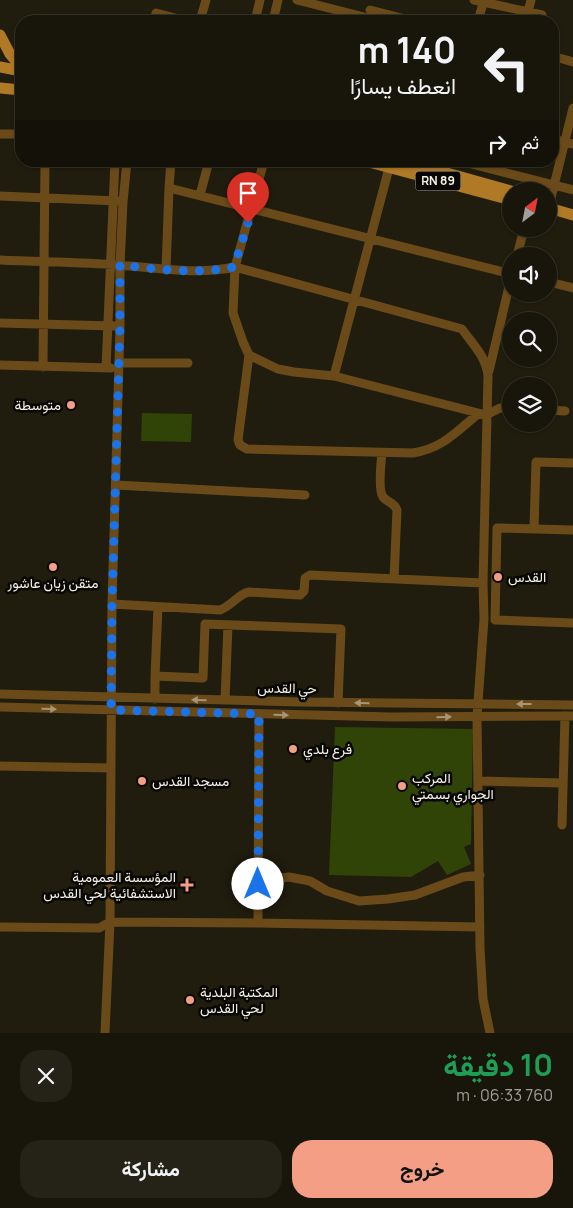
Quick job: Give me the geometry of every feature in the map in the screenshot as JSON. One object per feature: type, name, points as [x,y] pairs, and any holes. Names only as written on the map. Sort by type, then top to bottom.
[{"type":"main road","points":[[0,35],[15,60]]},
{"type":"main road","points":[[0,67],[15,70]]},
{"type":"main road","points":[[0,88],[15,89]]},
{"type":"main road","name":"RN 89","points":[[386,167],[441,172],[502,196]]},
{"type":"main road","name":"RN 89","points":[[424,167],[502,189]]},
{"type":"main road","points":[[558,205],[573,207]]},
{"type":"main road","points":[[558,208],[573,215]]},
{"type":"street","points":[[202,15],[206,0]]},
{"type":"street","points":[[256,15],[260,0]]},
{"type":"street","points":[[274,15],[278,0]]},
{"type":"street","points":[[297,0],[364,15]]},
{"type":"street","points":[[368,15],[372,0]]},
{"type":"street","points":[[528,12],[531,0]]},
{"type":"street","points":[[479,15],[480,1],[542,15]]},
{"type":"street","points":[[559,58],[573,62]]},
{"type":"street","points":[[555,182],[569,143],[573,108]]},
{"type":"street","points":[[0,134],[15,134]]},
{"type":"street","points":[[43,366],[44,167]]},
{"type":"street","points":[[106,368],[116,265],[118,201],[115,167]]},
{"type":"street","points":[[118,201],[126,167]]},
{"type":"street","points":[[166,270],[171,167]]},
{"type":"street","points":[[200,195],[207,167]]},
{"type":"street","points":[[262,167],[234,267],[233,314],[242,342],[250,355],[278,369],[334,376],[482,415]]},
{"type":"street","points":[[483,167],[542,182]]},
{"type":"street","points":[[502,172],[503,167]]},
{"type":"street","points":[[334,376],[389,168]]},
{"type":"street","points":[[558,186],[573,190]]},
{"type":"street","points":[[169,188],[502,272]]},
{"type":"street","points":[[0,196],[118,201]]},
{"type":"street","points":[[0,260],[116,265],[166,270],[218,271],[234,267],[462,329],[486,362],[488,376]]},
{"type":"street","points":[[105,1033],[110,922],[112,604],[120,326],[116,265]]},
{"type":"street","points":[[557,284],[573,288]]},
{"type":"street","points":[[490,1033],[484,999],[480,949],[477,716],[484,619],[482,583],[482,415],[488,376],[505,302]]},
{"type":"street","points":[[0,323],[120,326]]},
{"type":"street","points":[[250,355],[238,440],[242,447],[247,449],[414,453],[435,448],[482,415],[502,408]]},
{"type":"street","points":[[0,365],[106,368],[188,363]]},
{"type":"street","points":[[557,411],[565,412]]},
{"type":"street","points":[[382,453],[380,492],[384,498],[396,507],[398,514],[394,579]]},
{"type":"street","points":[[534,529],[536,462],[573,463]]},
{"type":"street","points":[[116,485],[305,495]]},
{"type":"street","points":[[495,620],[497,528],[573,530]]},
{"type":"street","points":[[112,604],[220,610],[230,607],[243,593],[300,595],[304,592],[305,578],[310,575],[482,583]]},
{"type":"street","points":[[155,699],[158,606]]},
{"type":"street","points":[[484,619],[573,623]]},
{"type":"street","points":[[155,676],[203,678],[205,624],[341,629],[338,703]]},
{"type":"street","points":[[225,700],[228,624]]},
{"type":"street","name":"حي القدس","points":[[0,694],[338,703],[573,705]]},
{"type":"street","points":[[0,708],[391,717],[569,716],[563,783],[562,826]]},
{"type":"street","points":[[258,923],[259,714]]},
{"type":"street","points":[[0,766],[111,768]]},
{"type":"street","points":[[478,781],[563,783]]},
{"type":"street","points":[[258,884],[289,877],[310,880],[327,891],[359,901],[415,895],[464,878],[480,875]]},
{"type":"street","points":[[0,927],[99,928],[110,922],[480,927]]},
{"type":"green space","points":[[142,413],[192,414],[191,442],[141,441]]},
{"type":"green space","name":"المركب الجواري بسمتي","points":[[335,727],[473,729],[471,844],[464,847],[471,864],[447,875],[438,861],[411,877],[329,875]]},
{"type":"place","name":"متوسطة","points":[[71,405]]},
{"type":"place","name":"متقن زيان عاشور","points":[[53,567]]},
{"type":"place","name":"القدس","points":[[498,577]]},
{"type":"place","name":"فرع بلدي","points":[[293,749]]},
{"type":"place","name":"مسجد القدس","points":[[142,781]]},
{"type":"place","name":"المركب الجواري بسمتي","points":[[402,786]]},
{"type":"place","name":"المؤسسة العمومية الاستشفائية لحي القدس","points":[[187,885]]},
{"type":"place","name":"المكتبة البلدية لحي القدس","points":[[190,1000]]},
{"type":"route","points":[[248,223],[234,267],[218,271],[166,270],[120,265],[111,710],[259,714],[258,884]]}]
